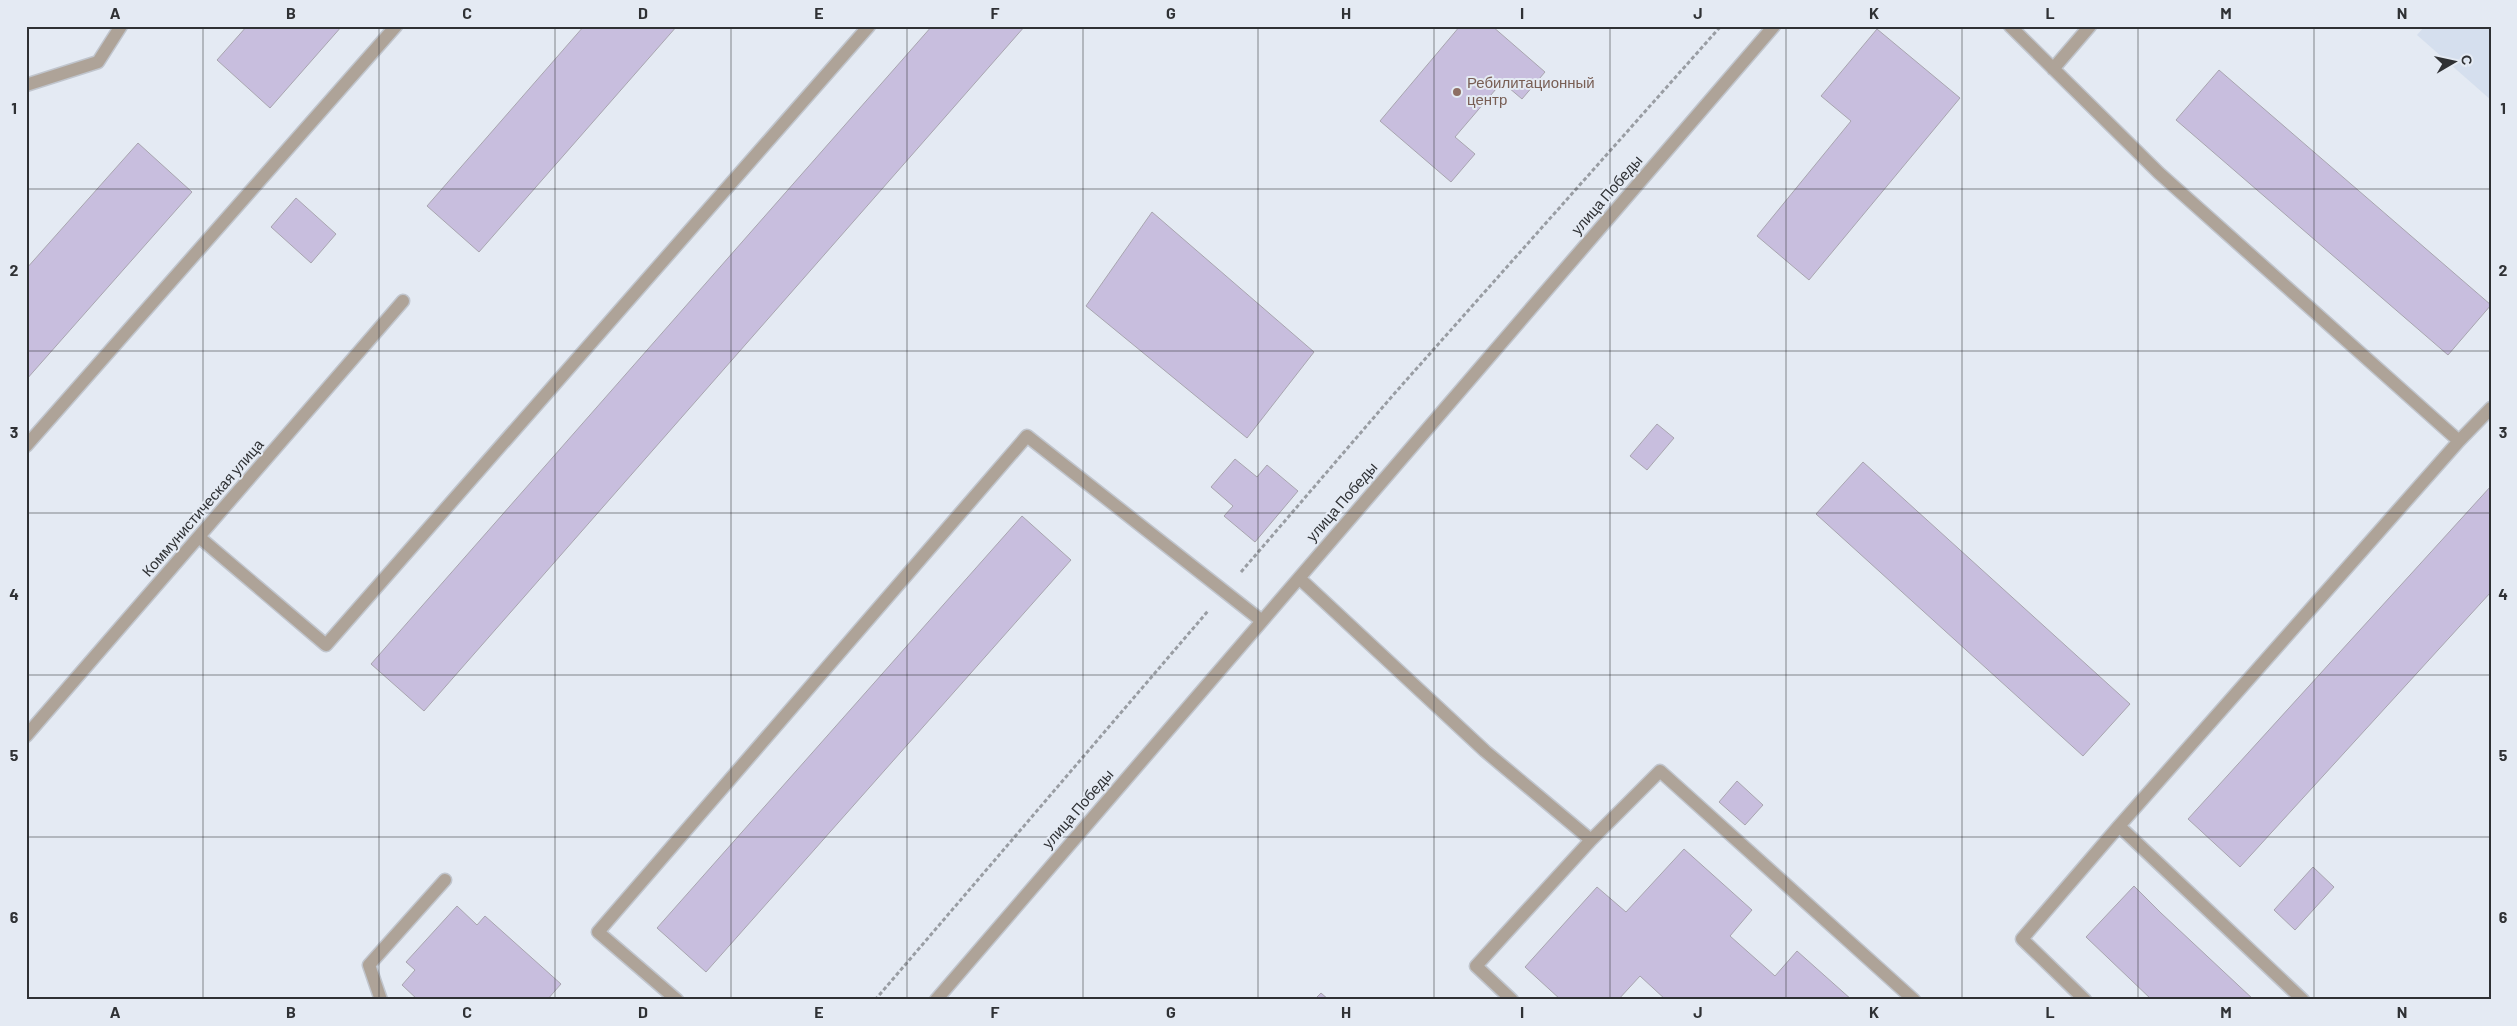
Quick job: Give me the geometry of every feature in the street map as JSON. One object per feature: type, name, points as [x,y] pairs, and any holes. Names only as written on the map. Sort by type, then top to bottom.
[{"type":"street","points":[[26,85],[98,62],[121,26]]},
{"type":"street","points":[[26,446],[396,26]]},
{"type":"street","points":[[199,537],[326,645],[869,26]]},
{"type":"street","name":"улица Победы","points":[[936,1000],[1774,26]]},
{"type":"street","points":[[2010,26],[2159,173],[2459,441]]},
{"type":"street","points":[[2053,69],[2090,26]]},
{"type":"street","name":"Коммунистическая улица","points":[[26,736],[403,301]]},
{"type":"street","points":[[2085,1000],[2022,939],[2119,826],[2459,441],[2491,408]]},
{"type":"street","points":[[677,1000],[598,932],[1028,436],[1262,621]]},
{"type":"street","points":[[1299,578],[1485,750],[1591,840]]},
{"type":"street","points":[[1512,1000],[1476,966],[1591,840],[1660,771],[1914,1000]]},
{"type":"street","points":[[2119,826],[2303,1000]]},
{"type":"street","points":[[381,1000],[370,965],[445,880]]},
{"type":"path","points":[[876,1000],[1394,394],[1721,26]]},
{"type":"shaded area","points":[[2425,26],[2491,26],[2491,100],[2417,35]]},
{"type":"building","points":[[247,26],[342,26],[270,108],[217,60]]},
{"type":"building","points":[[584,26],[677,26],[479,252],[427,206]]},
{"type":"building","points":[[932,26],[1025,26],[424,711],[371,664]]},
{"type":"building","points":[[1460,26],[1492,26],[1545,72],[1522,99],[1502,82],[1455,137],[1475,154],[1451,182],[1380,121]]},
{"type":"building","points":[[1877,29],[1960,98],[1809,280],[1757,236],[1851,121],[1821,96]]},
{"type":"building","points":[[2219,70],[2491,305],[2448,355],[2176,120]]},
{"type":"building","points":[[138,143],[192,192],[26,380],[26,269]]},
{"type":"building","points":[[296,198],[336,234],[311,263],[271,227]]},
{"type":"building","points":[[1152,212],[1314,352],[1247,438],[1086,306]]},
{"type":"building","points":[[1657,424],[1674,438],[1647,470],[1630,456]]},
{"type":"building","points":[[1235,459],[1257,477],[1267,465],[1298,491],[1255,542],[1224,516],[1233,506],[1211,487]]},
{"type":"building","points":[[1863,462],[2130,704],[2083,756],[1816,514]]},
{"type":"building","points":[[2491,486],[2491,592],[2240,867],[2188,819]]},
{"type":"building","points":[[1022,516],[1071,560],[706,972],[657,928]]},
{"type":"building","points":[[1737,781],[1763,805],[1745,825],[1719,802]]},
{"type":"building","points":[[1684,849],[1752,910],[1730,936],[1775,976],[1797,951],[1852,1000],[1666,1000],[1640,976],[1618,1000],[1561,1000],[1525,967],[1597,887],[1626,912]]},
{"type":"building","points":[[2313,867],[2334,887],[2295,930],[2274,910]]},
{"type":"building","points":[[2134,886],[2254,1000],[2152,1000],[2086,937]]},
{"type":"building","points":[[457,906],[477,925],[485,916],[561,984],[547,1000],[418,1000],[402,985],[415,970],[406,962]]},
{"type":"building","points":[[1321,993],[1329,1000],[1314,1000]]},
{"type":"place","name":"Ребилитационный центр","points":[[1457,92]]}]
